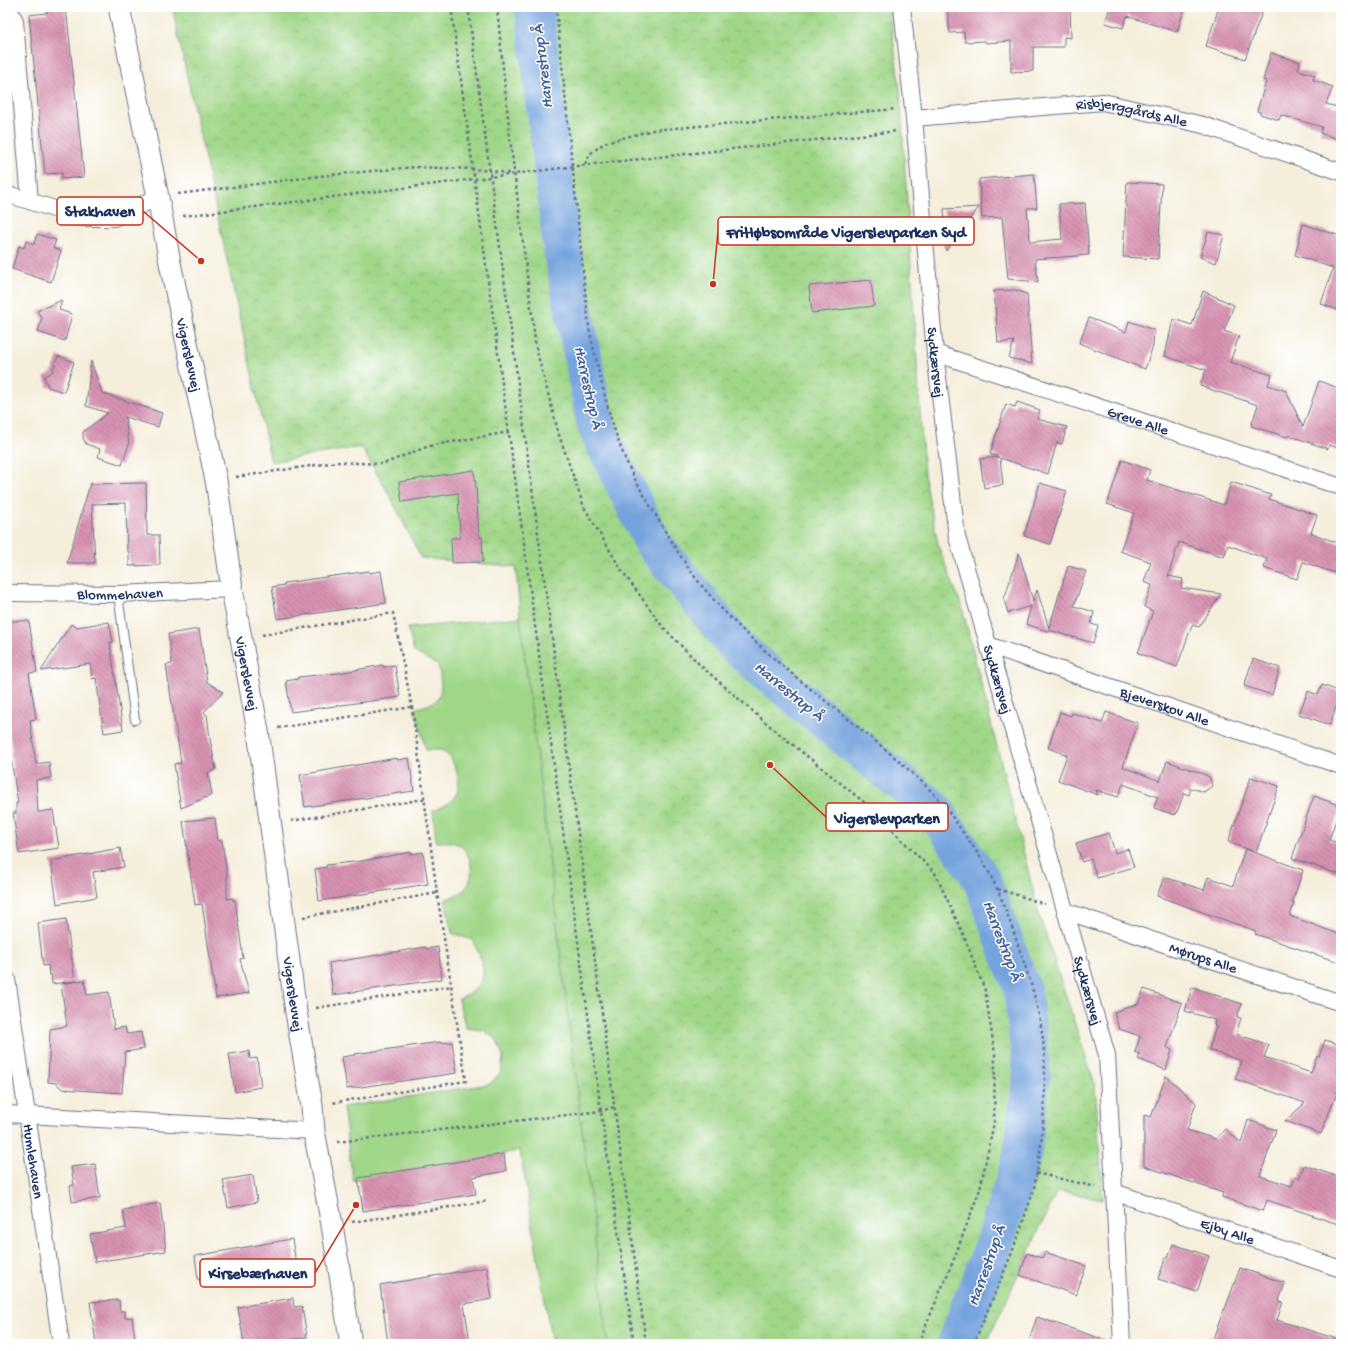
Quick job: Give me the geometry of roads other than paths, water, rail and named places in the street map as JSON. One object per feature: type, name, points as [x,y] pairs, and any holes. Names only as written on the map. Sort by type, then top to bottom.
[{"type":"street","points":[[8,7],[15,21],[30,200]]},
{"type":"street","name":"Vigerslevvej","points":[[119,7],[170,263],[216,480],[232,589],[258,731],[296,1012],[351,1344]]},
{"type":"street","name":"Sydkærsvej","points":[[902,7],[915,124],[935,353],[957,537],[1107,1055],[1122,1344]]},
{"type":"street","name":"Risbjerggårds Alle","points":[[915,124],[1103,102],[1203,125],[1341,172]]},
{"type":"street","points":[[7,194],[84,218],[114,218],[158,197]]},
{"type":"street","name":"Greve Alle","points":[[935,353],[1341,488]]},
{"type":"street","name":"Blommehaven","points":[[7,593],[118,594],[232,589]]},
{"type":"street","name":"Bjeverskov Alle","points":[[988,645],[1341,766]]},
{"type":"street","name":"Mørups Alle","points":[[1065,911],[1341,1003]]},
{"type":"street","name":"Humlehaven","points":[[7,979],[61,1344]]},
{"type":"street","points":[[7,1114],[316,1138]]},
{"type":"street","name":"Ejby Alle","points":[[1114,1192],[1341,1269]]},
{"type":"lane","points":[[118,594],[135,720]]},
{"type":"waterway","name":"Harrestrup Å","points":[[534,7],[562,249],[596,426],[653,543],[737,647],[853,744],[933,808],[981,878],[1022,988],[1032,1073],[1022,1156],[993,1247],[956,1344]]},
{"type":"place","name":"Stakhaven","points":[[201,261]]},
{"type":"place","name":"Fritløbsområde Vigerslevparken Syd","points":[[713,284]]},
{"type":"place","name":"Vigerslevparken","points":[[770,765]]},
{"type":"place","name":"Kirsebærhaven","points":[[356,1205]]}]
